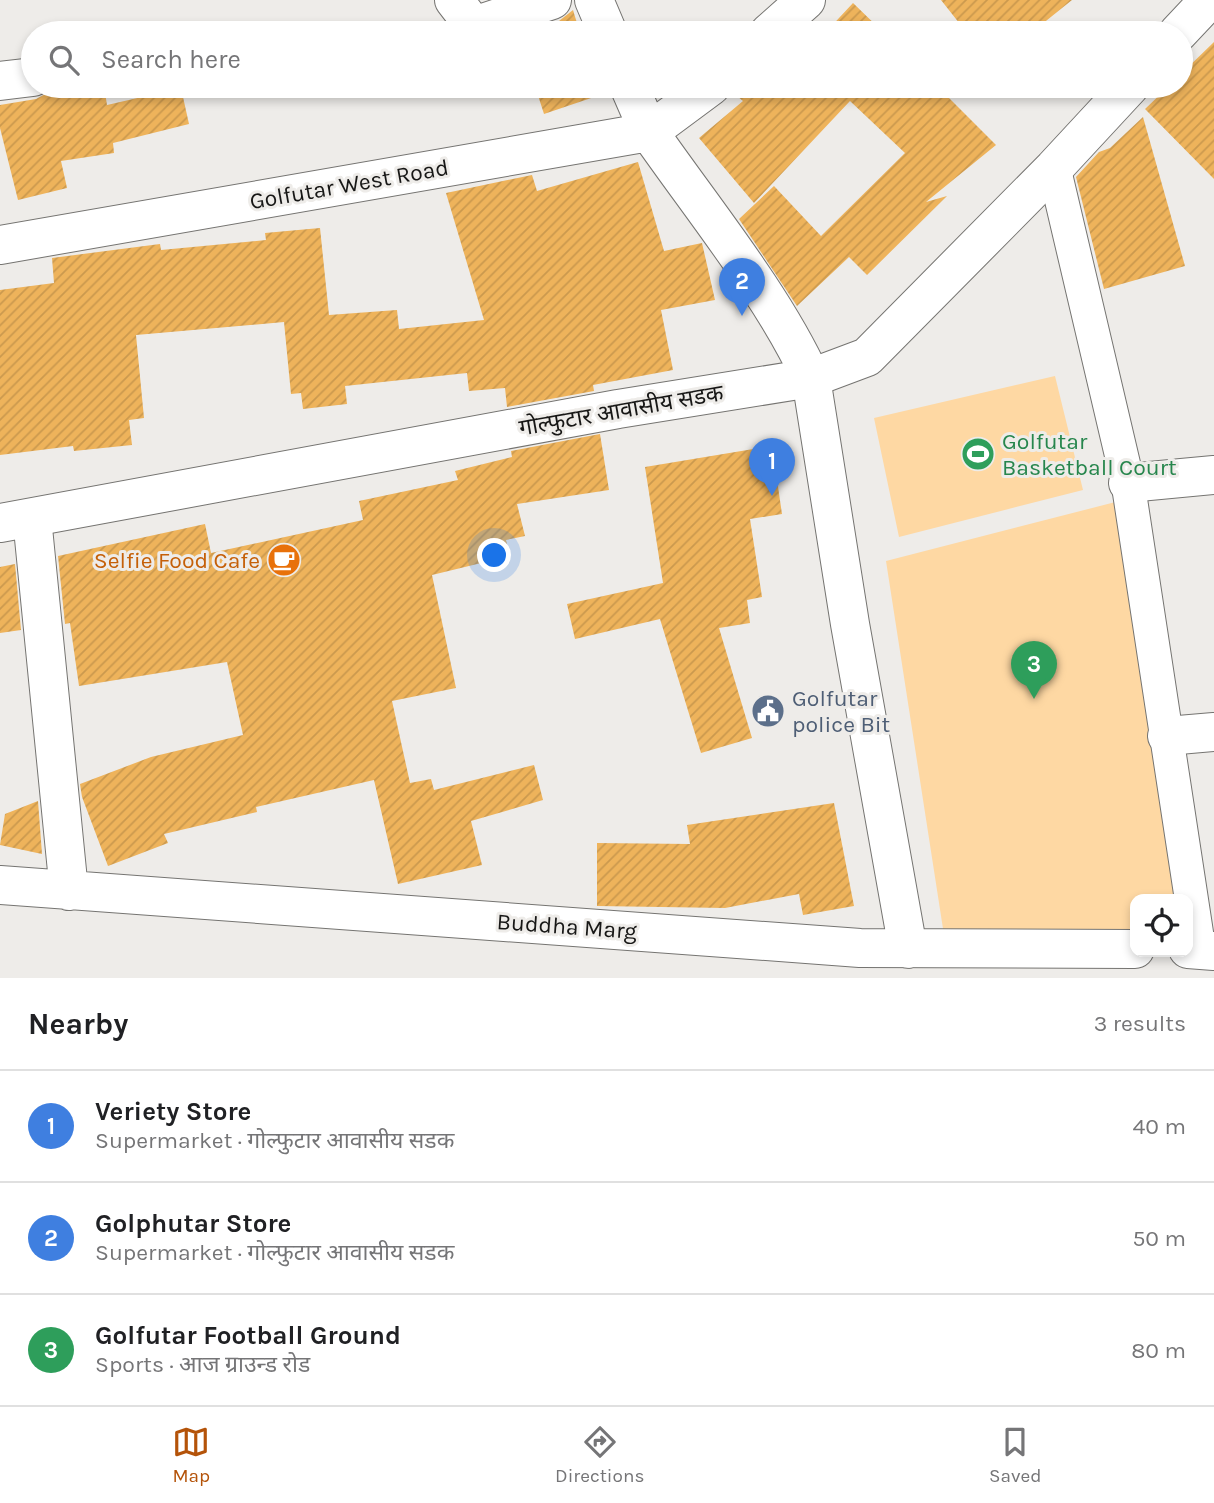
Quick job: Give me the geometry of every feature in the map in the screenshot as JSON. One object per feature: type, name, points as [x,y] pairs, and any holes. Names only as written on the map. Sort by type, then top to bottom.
[{"type":"street","points":[[454,0],[470,21]]},
{"type":"street","points":[[489,21],[552,0]]},
{"type":"street","points":[[594,0],[603,21]]},
{"type":"street","points":[[782,21],[806,0]]},
{"type":"street","points":[[1189,21],[1209,0]]},
{"type":"street","points":[[0,81],[21,78]]},
{"type":"street","points":[[634,98],[649,132],[747,272],[802,358],[811,378],[849,624],[908,949]]},
{"type":"street","points":[[649,132],[695,98]]},
{"type":"street","name":"गोल्फुटार आवासीय सडक","points":[[16,521],[618,409],[811,378],[867,357],[1054,168],[1119,98]]},
{"type":"street","name":"Golfutar West Road","points":[[0,245],[649,132]]},
{"type":"street","points":[[1054,168],[1128,483],[1200,950]]},
{"type":"street","points":[[1128,483],[1214,475]]},
{"type":"street","points":[[16,521],[69,891]]},
{"type":"street","points":[[1167,736],[1214,732]]},
{"type":"street","name":"Buddha Marg","points":[[0,885],[860,963],[908,949],[1130,949]]},
{"type":"shaded area","name":"Golfutar Basketball Court","points":[[1055,376],[1083,490],[899,537],[874,418]]},
{"type":"shaded area","points":[[1131,498],[1187,894],[1130,894],[1130,949],[946,948],[886,561]]},
{"type":"building","points":[[941,0],[1072,0],[1046,21],[958,21]]},
{"type":"building","points":[[853,3],[872,21],[836,21]]},
{"type":"building","points":[[573,10],[576,21],[559,21]]},
{"type":"building","points":[[1214,42],[1214,179],[1145,109],[1156,98],[1193,98],[1193,62]]},
{"type":"building","points":[[106,98],[107,105],[137,98],[183,98],[189,124],[113,143],[114,153],[61,161],[67,188],[18,200],[0,128],[0,105],[36,99]]},
{"type":"building","points":[[539,98],[591,98],[544,114]]},
{"type":"building","points":[[739,98],[949,98],[996,145],[926,202],[947,196],[867,275],[849,257],[797,306],[739,219],[774,186],[821,236],[905,153],[850,101],[754,203],[699,138],[743,101]]},
{"type":"building","points":[[1143,117],[1185,266],[1104,289],[1076,177],[1099,152],[1110,148]]},
{"type":"building","points":[[638,162],[664,251],[702,243],[715,300],[661,310],[673,370],[593,385],[594,391],[507,407],[505,388],[469,391],[467,373],[345,386],[347,404],[303,409],[301,393],[291,394],[284,322],[136,335],[144,418],[129,420],[132,445],[74,451],[73,446],[0,455],[0,290],[54,283],[52,258],[160,244],[161,250],[266,240],[265,233],[320,228],[329,315],[397,310],[399,329],[484,320],[446,193],[532,175],[537,191]]},
{"type":"building","points":[[600,434],[609,490],[517,504],[525,536],[506,540],[510,556],[432,575],[456,688],[392,701],[410,783],[431,779],[434,790],[534,765],[543,800],[471,821],[482,865],[398,884],[374,780],[256,807],[257,812],[164,834],[168,843],[108,866],[82,797],[80,784],[151,757],[243,735],[227,662],[79,686],[70,623],[65,624],[58,556],[205,524],[211,553],[363,520],[359,501],[458,480],[455,471],[512,457],[511,451]]},
{"type":"building","points":[[772,446],[782,514],[750,519],[762,597],[747,600],[750,623],[719,628],[752,738],[701,753],[660,619],[575,639],[567,604],[663,583],[645,467]]},
{"type":"building","points":[[15,564],[21,630],[0,633],[0,567]]},
{"type":"building","points":[[38,801],[42,854],[0,845],[5,814]]},
{"type":"building","points":[[834,803],[854,906],[803,915],[799,894],[725,908],[597,906],[597,843],[690,844],[687,825]]},
{"type":"place","name":"Golphutar Store","points":[[742,316]]},
{"type":"place","name":"Golfutar Basketball Court","points":[[978,454]]},
{"type":"place","name":"Veriety Store","points":[[772,496]]},
{"type":"place","name":"Selfie Food Cafe","points":[[284,560]]},
{"type":"place","name":"Golfutar Football Ground","points":[[1034,699]]},
{"type":"place","name":"Golfutar police Bit","points":[[768,711]]}]
